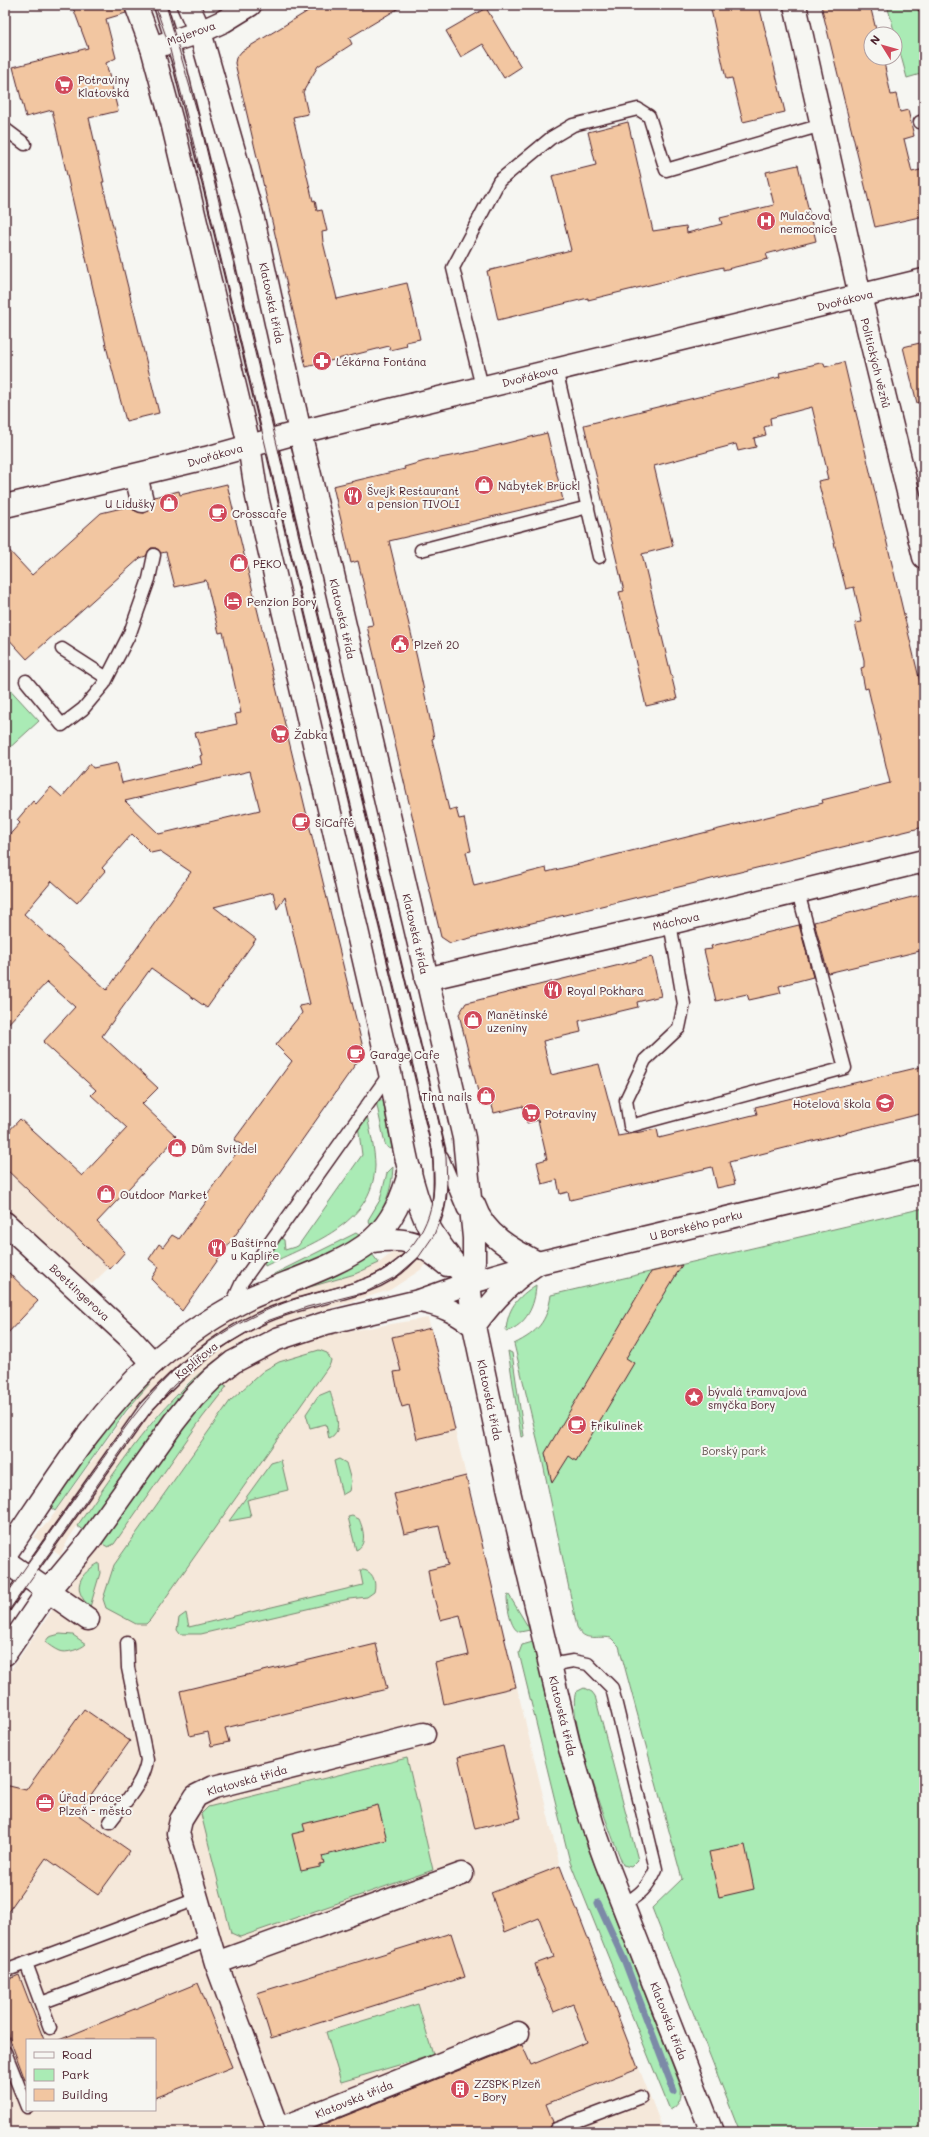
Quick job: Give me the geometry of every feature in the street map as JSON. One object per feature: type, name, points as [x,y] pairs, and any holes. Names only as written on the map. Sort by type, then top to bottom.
[{"type":"street","points":[[136,5],[152,48],[172,122],[249,445],[257,497],[390,1073],[410,1170],[422,1208],[426,1248],[470,1283]]},
{"type":"street","name":"Klatovská třída","points":[[188,5],[200,32],[252,214],[300,432],[464,1138],[474,1238],[474,1261],[470,1283],[474,1326],[508,1487],[550,1665],[579,1781],[593,1826],[712,2132]]},
{"type":"street","name":"Majerova","points":[[152,48],[172,40],[200,32],[224,21],[250,5]]},
{"type":"street","name":"Politických vězňů","points":[[795,5],[860,296],[924,557]]},
{"type":"street","name":"Dvořákova","points":[[5,506],[206,458],[249,445],[482,387],[924,280]]},
{"type":"street","points":[[136,475],[142,500]]},
{"type":"street","name":"Máchova","points":[[426,979],[670,923],[924,861]]},
{"type":"street","points":[[5,1556],[87,1436],[106,1411],[153,1363],[197,1328],[230,1308],[340,1260],[372,1241],[385,1226],[396,1208],[410,1170]]},
{"type":"street","name":"U Borského parku","points":[[470,1283],[538,1263],[924,1171]]},
{"type":"street","points":[[419,1301],[439,1305],[459,1314],[474,1326],[498,1295],[512,1282],[538,1263],[504,1244],[488,1230],[476,1213],[469,1193]]},
{"type":"street","name":"Boettingerova","points":[[5,1223],[129,1337],[153,1363]]},
{"type":"street","points":[[372,1241],[393,1238],[425,1237]]},
{"type":"street","points":[[5,1654],[48,1591],[88,1544],[193,1398],[213,1378],[233,1362],[277,1339],[326,1323],[419,1301],[470,1283]]},
{"type":"street","points":[[5,1560],[88,1620]]},
{"type":"street","name":"Klatovská třída","points":[[424,1734],[214,1787],[196,1796],[181,1820],[178,1833],[216,1963],[279,2131],[518,2033]]},
{"type":"street","points":[[216,1963],[462,1874]]},
{"type":"lane","name":"Klatovská třída","points":[[160,5],[172,40],[211,193],[439,1150],[474,1238]]},
{"type":"lane","points":[[482,387],[453,268],[500,181],[551,138],[573,125],[638,109],[649,116],[666,170],[822,125]]},
{"type":"lane","points":[[5,129],[25,144]]},
{"type":"lane","points":[[556,369],[599,557]]},
{"type":"lane","points":[[421,550],[588,507]]},
{"type":"lane","points":[[26,681],[62,725],[83,709],[107,678],[130,633],[149,579],[154,555]]},
{"type":"lane","points":[[62,649],[107,678]]},
{"type":"lane","points":[[670,923],[684,1004],[679,1028],[645,1060],[626,1100],[630,1126],[845,1068],[798,892]]},
{"type":"lane","points":[[230,1308],[242,1282],[390,1073]]},
{"type":"lane","name":"Klatovská třída","points":[[425,1237],[438,1208],[441,1185],[439,1150]]},
{"type":"lane","name":"Kaplířova","points":[[5,1606],[146,1407],[196,1359],[224,1338],[258,1320],[287,1308],[367,1285],[385,1276],[399,1267],[425,1237]]},
{"type":"lane","points":[[110,1822],[141,1779],[146,1770],[147,1760],[128,1668],[127,1643]]},
{"type":"lane","points":[[550,1665],[573,1661],[588,1664],[612,1688],[656,1870],[650,1884],[623,1905]]},
{"type":"lane","points":[[5,1971],[197,1899]]},
{"type":"lane","points":[[41,2003],[210,1940]]},
{"type":"lane","points":[[26,1963],[50,2028]]},
{"type":"lane","points":[[5,2052],[26,2105]]},
{"type":"lane","points":[[556,2129],[641,2097]]},
{"type":"shaded area","points":[[5,1137],[97,1223],[125,1252],[92,1284],[74,1273],[5,1207]]},
{"type":"shaded area","points":[[398,1248],[430,1261],[419,1271],[390,1290],[301,1317],[262,1332],[237,1345],[186,1384],[151,1422],[69,1538],[61,1554],[62,1557],[34,1537],[48,1522],[142,1392],[152,1380],[185,1350],[210,1331],[247,1311],[288,1292],[342,1278],[367,1269],[379,1263]]},
{"type":"shaded area","points":[[428,1318],[560,1866],[664,2132],[557,2132],[518,2033],[272,2132],[5,2132],[5,1678],[186,1418],[238,1370],[272,1351],[325,1335]]},
{"type":"green space","points":[[887,5],[924,5],[924,73],[907,78],[903,63],[903,26],[893,26]]},
{"type":"green space","points":[[5,684],[39,721],[5,752]]},
{"type":"green space","points":[[379,1099],[383,1101],[392,1149],[388,1148],[385,1144],[376,1101]]},
{"type":"green space","points":[[367,1115],[375,1166],[372,1186],[363,1203],[351,1218],[336,1230],[319,1240],[265,1266],[264,1261],[279,1239],[281,1238],[284,1240],[285,1250],[298,1246],[362,1155],[358,1125]]},
{"type":"green space","points":[[393,1167],[387,1198],[371,1226],[368,1220],[380,1200],[387,1173]]},
{"type":"green space","name":"Borský park","points":[[924,1208],[924,2132],[740,2132],[652,1908],[682,1879],[619,1646],[611,1638],[588,1637],[580,1632],[577,1627],[542,1459],[514,1344],[529,1335],[540,1325],[547,1312],[551,1295]]},
{"type":"green space","points":[[356,1233],[360,1236],[323,1258],[273,1277],[274,1274]]},
{"type":"green space","points":[[372,1254],[379,1263],[355,1274],[296,1291]]},
{"type":"green space","points":[[536,1285],[532,1307],[519,1324],[506,1332],[508,1317],[514,1304],[523,1294]]},
{"type":"green space","points":[[319,1350],[327,1353],[331,1360],[330,1364],[150,1620],[146,1624],[136,1624],[106,1608],[103,1599],[114,1565],[230,1401],[263,1371],[279,1362]]},
{"type":"green space","points":[[508,1351],[512,1353],[524,1436],[521,1437]]},
{"type":"green space","points":[[216,1360],[219,1362],[87,1533],[77,1526],[124,1459],[157,1417],[175,1397]]},
{"type":"green space","points":[[151,1377],[151,1382],[126,1411],[55,1511],[50,1507],[109,1425]]},
{"type":"green space","points":[[221,1384],[227,1386],[202,1418],[114,1544],[108,1547],[99,1542],[186,1418]]},
{"type":"green space","points":[[330,1391],[338,1425],[334,1436],[329,1439],[326,1424],[310,1428],[306,1414],[318,1396]]},
{"type":"green space","points":[[339,1459],[346,1463],[351,1481],[349,1491],[342,1495],[334,1461]]},
{"type":"green space","points":[[281,1460],[288,1490],[247,1500],[251,1517],[229,1521],[271,1463]]},
{"type":"green space","points":[[352,1516],[359,1519],[364,1536],[360,1548],[356,1550],[348,1517]]},
{"type":"green space","points":[[99,1563],[100,1573],[90,1607],[81,1594],[79,1588],[80,1582],[86,1572]]},
{"type":"green space","points":[[360,1570],[368,1571],[373,1576],[375,1584],[374,1592],[367,1597],[349,1599],[201,1634],[180,1634],[177,1630],[179,1618],[186,1613],[189,1627],[363,1585]]},
{"type":"green space","points":[[509,1595],[530,1630],[520,1632],[511,1622],[507,1596]]},
{"type":"green space","points":[[60,1634],[73,1635],[86,1644],[81,1648],[62,1652],[45,1642],[49,1637]]},
{"type":"green space","points":[[533,1642],[557,1746],[586,1843],[681,2087],[680,2100],[676,2106],[670,2110],[570,1862],[519,1653],[522,1645]]},
{"type":"green space","points":[[584,1688],[592,1692],[595,1696],[638,1860],[631,1867],[623,1865],[609,1830],[583,1750],[574,1705],[576,1692]]},
{"type":"green space","points":[[407,1758],[433,1870],[240,1937],[231,1933],[201,1814],[208,1807]]},
{"type":"green space","points":[[418,2004],[433,2055],[341,2082],[326,2032]]},
{"type":"building","points":[[72,5],[124,5],[126,13],[106,19],[116,58],[106,63],[118,111],[89,118],[104,182],[102,182],[159,413],[126,421],[108,354],[52,110],[26,117],[13,67],[88,48]]},
{"type":"building","points":[[318,5],[404,5],[349,38],[352,44],[318,66],[303,92],[308,114],[293,117],[313,201],[315,200],[317,211],[322,210],[327,231],[322,232],[323,242],[337,299],[407,283],[420,339],[406,342],[407,346],[390,350],[389,346],[306,367],[235,63],[236,58],[242,51]]},
{"type":"building","points":[[710,5],[759,5],[785,112],[743,122],[732,78],[726,79]]},
{"type":"building","points":[[821,5],[870,5],[875,26],[863,26],[863,66],[885,66],[891,95],[896,94],[900,112],[908,110],[914,136],[904,139],[912,172],[924,169],[924,216],[875,227]]},
{"type":"building","points":[[486,8],[521,67],[504,78],[483,44],[461,57],[446,31]]},
{"type":"building","points":[[628,122],[653,231],[686,226],[687,233],[722,224],[720,218],[774,205],[766,172],[798,165],[816,241],[766,254],[768,259],[723,270],[723,267],[498,320],[487,271],[571,250],[552,176],[596,165],[588,132]]},
{"type":"building","points":[[924,342],[924,402],[917,403],[903,347]]},
{"type":"building","points":[[844,362],[924,699],[924,827],[450,943],[441,937],[367,626],[373,625],[358,561],[351,563],[333,486],[405,469],[404,467],[425,461],[471,452],[547,433],[563,500],[389,541],[417,658],[434,738],[432,739],[449,810],[456,808],[459,819],[464,818],[471,851],[466,852],[474,886],[546,868],[547,872],[823,803],[822,800],[890,783],[868,688],[865,689],[861,668],[864,667],[864,660],[855,623],[862,622],[854,587],[846,589],[818,481],[828,479],[812,407],[770,418],[771,425],[764,427],[766,435],[754,438],[756,447],[738,451],[736,444],[654,466],[673,546],[642,554],[677,699],[646,706],[619,592],[624,591],[584,425],[780,377],[779,373],[820,363],[824,363],[825,367]]},
{"type":"building","points":[[227,484],[364,1052],[182,1311],[151,1279],[159,1267],[149,1259],[159,1244],[163,1247],[172,1235],[179,1239],[209,1198],[206,1196],[242,1145],[234,1140],[292,1061],[276,1045],[302,1013],[299,1006],[310,1004],[285,897],[277,909],[273,892],[214,907],[256,939],[207,1008],[151,968],[102,1036],[158,1088],[142,1104],[177,1137],[97,1222],[125,1252],[110,1269],[5,1168],[5,1135],[20,1119],[82,1176],[127,1128],[91,1095],[96,1090],[43,1042],[75,1007],[47,982],[5,1027],[5,840],[20,823],[17,820],[33,801],[36,804],[51,787],[62,797],[90,764],[93,768],[117,763],[122,783],[202,764],[200,756],[202,755],[195,733],[237,724],[235,714],[241,713],[223,632],[219,633],[206,580],[175,587],[166,552],[161,553],[156,548],[151,548],[146,556],[140,558],[27,659],[5,635],[5,546],[32,575],[101,513],[130,506],[130,503],[133,510],[144,513],[150,510],[154,505],[154,497],[179,491],[180,495]],"holes":[[[250,771],[260,810],[159,834],[125,801]],[[132,834],[151,853],[160,851],[191,872],[107,990],[24,914],[52,881],[77,903],[105,871],[102,868]]]},
{"type":"building","points":[[924,894],[924,950],[828,973],[814,922]]},
{"type":"building","points":[[799,925],[813,977],[779,986],[781,993],[749,1000],[747,994],[716,1001],[704,950],[712,949],[711,946]]},
{"type":"building","points":[[652,957],[661,996],[637,1002],[638,1007],[579,1021],[581,1032],[543,1041],[551,1075],[599,1064],[618,1136],[657,1129],[659,1138],[757,1114],[755,1107],[924,1066],[924,1113],[729,1162],[735,1184],[717,1188],[712,1167],[570,1200],[568,1192],[560,1194],[557,1180],[542,1184],[537,1162],[547,1159],[538,1120],[527,1123],[523,1106],[494,1113],[491,1102],[481,1104],[459,1014],[466,1003]]},
{"type":"building","points":[[682,1265],[626,1358],[634,1363],[576,1461],[569,1456],[552,1483],[545,1453],[651,1272]]},
{"type":"building","points":[[5,1269],[38,1301],[5,1336]]},
{"type":"building","points":[[431,1328],[455,1430],[417,1439],[409,1405],[402,1407],[399,1397],[394,1372],[401,1371],[392,1337]]},
{"type":"building","points":[[466,1476],[516,1687],[444,1704],[435,1663],[469,1655],[460,1615],[440,1620],[430,1583],[428,1570],[448,1565],[439,1526],[404,1534],[394,1494]]},
{"type":"building","points":[[376,1644],[387,1689],[225,1728],[229,1742],[211,1746],[208,1732],[190,1736],[180,1691]]},
{"type":"building","name":"Úřad práce Plzeň - město","points":[[84,1709],[130,1741],[77,1814],[130,1851],[98,1895],[46,1858],[5,1916],[5,1785],[26,1790]]},
{"type":"building","points":[[503,1746],[521,1818],[475,1829],[458,1757]]},
{"type":"building","points":[[378,1805],[387,1840],[322,1856],[324,1863],[320,1864],[320,1867],[301,1871],[292,1834],[305,1831],[303,1824]]},
{"type":"building","points":[[745,1845],[754,1889],[719,1897],[709,1852]]},
{"type":"building","points":[[560,1866],[638,2068],[546,2104],[553,2122],[549,2127],[549,2132],[305,2132],[522,2045],[531,2065],[587,2042],[573,2004],[554,2012],[539,1977],[535,1964],[554,1957],[539,1918],[505,1932],[491,1893]]},
{"type":"building","points":[[451,1933],[465,1977],[271,2038],[257,1993]]},
{"type":"building","points":[[19,1975],[44,2039],[26,2039],[25,2080],[5,2026],[5,1981]]},
{"type":"building","points":[[198,1983],[232,2067],[156,2098],[156,2039],[61,2039]]},
{"type":"waterway","points":[[598,1903],[625,1962],[674,2091]]},
{"type":"tram line","points":[[5,1597],[121,1433],[146,1401],[174,1370],[206,1344],[227,1330],[260,1313],[283,1303],[359,1280],[375,1274],[389,1266],[402,1256],[414,1243],[423,1229],[429,1214],[434,1183],[432,1152],[426,1120],[188,120],[168,42],[155,5]]},
{"type":"tram line","points":[[5,1616],[136,1430],[174,1385],[214,1352],[267,1321],[307,1307],[366,1292],[397,1276],[418,1258],[434,1235],[445,1206],[447,1186],[446,1157],[442,1136],[199,118],[166,5]]},
{"type":"place","name":"Potraviny Klatovská","points":[[64,85]]},
{"type":"place","name":"Mulačova nemocnice","points":[[766,221]]},
{"type":"place","name":"Lékárna Fontána","points":[[322,361]]},
{"type":"place","name":"Nábytek Brückl","points":[[484,485]]},
{"type":"place","name":"Švejk Restaurant a pension TIVOLI","points":[[353,496]]},
{"type":"place","name":"U Lidušky","points":[[169,503]]},
{"type":"place","name":"Crosscafe","points":[[218,513]]},
{"type":"place","name":"PEKO","points":[[239,563]]},
{"type":"place","name":"Penzion Bory","points":[[233,601]]},
{"type":"place","name":"Plzeň 20","points":[[400,644]]},
{"type":"place","name":"Žabka","points":[[280,734]]},
{"type":"place","name":"SiCaffé","points":[[301,822]]},
{"type":"place","name":"Royal Pokhara","points":[[553,990]]},
{"type":"place","name":"Manětínské uzeniny","points":[[473,1020]]},
{"type":"place","name":"Garage Cafe","points":[[356,1054]]},
{"type":"place","name":"Tina nails","points":[[486,1096]]},
{"type":"place","name":"Hotelová škola","points":[[885,1103]]},
{"type":"place","name":"Potraviny","points":[[531,1113]]},
{"type":"place","name":"Dům Svítidel","points":[[177,1148]]},
{"type":"place","name":"Outdoor Market","points":[[106,1194]]},
{"type":"place","name":"Baštírna u Kaplíře","points":[[217,1248]]},
{"type":"place","name":"bývalá tramvajová smyčka Bory","points":[[694,1397]]},
{"type":"place","name":"Frikulínek","points":[[577,1425]]},
{"type":"place","name":"Úřad práce Plzeň - město","points":[[45,1803]]},
{"type":"place","name":"ZZSPK Plzeň - Bory","points":[[460,2089]]}]
